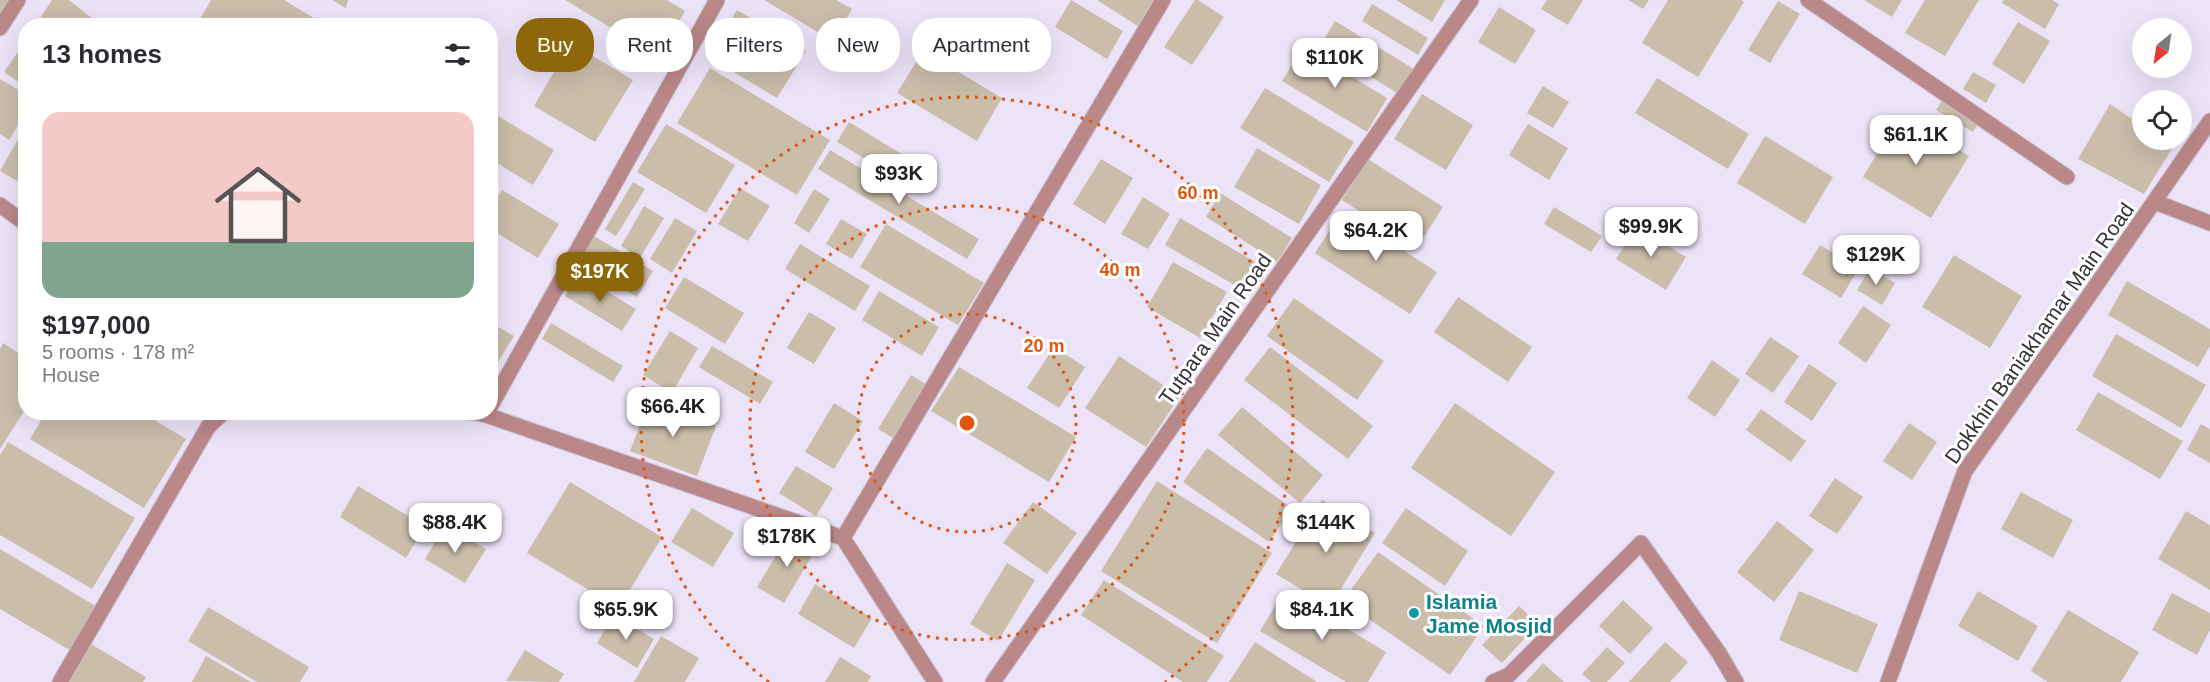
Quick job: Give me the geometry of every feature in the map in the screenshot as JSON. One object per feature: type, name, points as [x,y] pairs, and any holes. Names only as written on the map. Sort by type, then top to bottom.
[{"type":"street","points":[[0,28],[18,0]]},
{"type":"street","points":[[498,394],[717,0]]},
{"type":"street","points":[[843,538],[1163,0]]},
{"type":"street","name":"Tutpara Main Road","points":[[993,682],[1471,0]]},
{"type":"street","points":[[1808,0],[2067,177]]},
{"type":"street","name":"Dokkhin Baniakhamar Main Road","points":[[1888,682],[1965,471],[2210,121]]},
{"type":"street","points":[[2155,202],[2210,223]]},
{"type":"street","points":[[0,205],[18,218]]},
{"type":"street","points":[[498,416],[843,538],[935,682]]},
{"type":"street","points":[[60,682],[208,427],[215,420]]},
{"type":"street","points":[[1493,682],[1509,675],[1641,543],[1719,653],[1736,682]]},
{"type":"building","points":[[0,0],[9,0],[0,15]]},
{"type":"building","points":[[52,0],[69,0],[92,18],[40,18]]},
{"type":"building","points":[[211,0],[284,0],[314,18],[201,18]]},
{"type":"building","points":[[332,0],[348,0],[346,8]]},
{"type":"building","points":[[565,0],[667,0],[685,11],[681,18],[606,18],[606,25]]},
{"type":"building","points":[[764,0],[836,0],[852,9],[847,18],[816,18],[816,31],[804,24],[804,18],[794,18]]},
{"type":"building","points":[[1071,0],[1123,31],[1107,59],[1055,27]]},
{"type":"building","points":[[1097,0],[1154,0],[1161,5],[1144,30]]},
{"type":"building","points":[[1195,0],[1224,17],[1192,65],[1164,47]]},
{"type":"building","points":[[1396,0],[1445,0],[1432,22]]},
{"type":"building","points":[[1547,0],[1583,0],[1568,25],[1541,9]]},
{"type":"building","points":[[1628,0],[1649,0],[1643,9]]},
{"type":"building","points":[[1668,0],[1741,0],[1744,2],[1698,77],[1642,43]]},
{"type":"building","points":[[1864,0],[1902,0],[1892,17]]},
{"type":"building","points":[[1925,0],[1979,0],[1945,56],[1905,33]]},
{"type":"building","points":[[2003,0],[2052,0],[2059,4],[2045,29],[2002,3]]},
{"type":"building","points":[[1778,1],[1800,14],[1770,63],[1748,50]]},
{"type":"building","points":[[1372,4],[1428,38],[1418,55],[1362,21]]},
{"type":"building","points":[[1499,7],[1536,30],[1515,64],[1478,42]]},
{"type":"building","points":[[737,10],[750,18],[732,18]]},
{"type":"building","points":[[1335,21],[1414,69],[1399,94],[1320,46]]},
{"type":"building","points":[[2018,22],[2050,41],[2024,84],[1992,64]]},
{"type":"building","points":[[1303,47],[1387,98],[1367,132],[1282,81]]},
{"type":"building","points":[[18,52],[18,82],[4,72]]},
{"type":"building","points":[[594,57],[606,64],[606,72],[620,72],[633,80],[595,142],[534,106],[554,72],[594,72]]},
{"type":"building","points":[[912,69],[912,72],[958,72],[1002,98],[977,141],[897,93]]},
{"type":"building","points":[[708,72],[717,72],[830,140],[797,195],[677,123]]},
{"type":"building","points":[[734,72],[793,72],[777,98]]},
{"type":"building","points":[[1973,72],[1996,85],[1986,103],[1963,89]]},
{"type":"building","points":[[1657,78],[1749,134],[1728,169],[1635,113]]},
{"type":"building","points":[[0,79],[18,89],[18,125],[9,140],[0,134]]},
{"type":"building","points":[[1543,86],[1569,102],[1553,128],[1527,113]]},
{"type":"building","points":[[1265,88],[1354,142],[1329,182],[1240,128]]},
{"type":"building","points":[[1948,91],[1985,113],[1973,132],[1936,110]]},
{"type":"building","points":[[1422,94],[1473,125],[1446,170],[1394,139]]},
{"type":"building","points":[[2110,104],[2132,119],[2132,150],[2171,150],[2144,194],[2078,159]]},
{"type":"building","points":[[1900,115],[1969,156],[1931,218],[1863,177]]},
{"type":"building","points":[[498,116],[554,150],[533,185],[498,164]]},
{"type":"building","points":[[849,122],[923,167],[911,186],[837,142]]},
{"type":"building","points":[[666,124],[735,165],[706,213],[637,172]]},
{"type":"building","points":[[1528,124],[1568,148],[1549,180],[1509,155]]},
{"type":"building","points":[[1765,136],[1833,177],[1805,224],[1737,183]]},
{"type":"building","points":[[18,139],[18,181],[0,171]]},
{"type":"building","points":[[1257,148],[1321,185],[1299,224],[1234,187]]},
{"type":"building","points":[[830,150],[979,239],[967,259],[818,169]]},
{"type":"building","points":[[1101,159],[1133,178],[1105,224],[1073,204]]},
{"type":"building","points":[[1368,159],[1443,207],[1417,248],[1342,200]]},
{"type":"building","points":[[633,182],[645,189],[616,236],[605,229]]},
{"type":"building","points":[[740,188],[770,206],[748,241],[718,224]]},
{"type":"building","points":[[814,189],[830,199],[809,233],[794,223]]},
{"type":"building","points":[[502,190],[559,224],[538,258],[498,234],[498,196]]},
{"type":"building","points":[[1220,193],[1292,238],[1277,262],[1206,217]]},
{"type":"building","points":[[1143,197],[1170,214],[1148,249],[1121,234]]},
{"type":"building","points":[[644,206],[664,218],[640,258],[621,246]]},
{"type":"building","points":[[1554,207],[1602,236],[1591,252],[1544,224]]},
{"type":"building","points":[[1342,211],[1437,272],[1410,314],[1315,253]]},
{"type":"building","points":[[675,218],[697,231],[672,273],[650,259]]},
{"type":"building","points":[[1180,218],[1267,269],[1252,295],[1165,245]]},
{"type":"building","points":[[841,219],[867,234],[852,259],[826,244]]},
{"type":"building","points":[[886,224],[984,283],[958,325],[860,267]]},
{"type":"building","points":[[1636,227],[1686,257],[1666,290],[1616,259]]},
{"type":"building","points":[[594,236],[653,271],[637,297],[579,262]]},
{"type":"building","points":[[800,244],[870,286],[855,311],[785,269]]},
{"type":"building","points":[[1820,245],[1859,268],[1841,298],[1802,274]]},
{"type":"building","points":[[1954,255],[2022,296],[1990,348],[1922,307]]},
{"type":"building","points":[[1173,262],[1227,292],[1200,338],[1147,307]]},
{"type":"building","points":[[1870,268],[1895,283],[1882,305],[1857,290]]},
{"type":"building","points":[[578,274],[636,309],[622,331],[565,296]]},
{"type":"building","points":[[684,277],[744,313],[725,344],[665,308]]},
{"type":"building","points":[[2127,281],[2210,329],[2210,346],[2198,367],[2108,315]]},
{"type":"building","points":[[879,291],[939,327],[922,356],[862,320]]},
{"type":"building","points":[[1458,297],[1532,347],[1508,382],[1434,332]]},
{"type":"building","points":[[1294,298],[1384,361],[1357,400],[1267,336]]},
{"type":"building","points":[[1863,306],[1891,325],[1866,363],[1838,343]]},
{"type":"building","points":[[809,312],[836,328],[814,364],[787,348]]},
{"type":"building","points":[[551,323],[623,366],[613,382],[542,339]]},
{"type":"building","points":[[498,327],[514,336],[498,362]]},
{"type":"building","points":[[670,331],[698,348],[672,393],[643,375]]},
{"type":"building","points":[[2116,334],[2206,385],[2181,428],[2092,376]]},
{"type":"building","points":[[1770,337],[1799,356],[1773,393],[1745,374]]},
{"type":"building","points":[[3,343],[18,353],[18,420],[0,449],[0,349]]},
{"type":"building","points":[[712,346],[773,382],[760,404],[699,367]]},
{"type":"building","points":[[1054,347],[1085,367],[1059,408],[1027,388]]},
{"type":"building","points":[[1270,347],[1373,426],[1348,459],[1244,380]]},
{"type":"building","points":[[1119,356],[1180,396],[1146,447],[1085,408]]},
{"type":"building","points":[[1712,360],[1740,380],[1715,417],[1687,398]]},
{"type":"building","points":[[1809,364],[1837,383],[1812,421],[1784,402]]},
{"type":"building","points":[[959,367],[1076,437],[1049,482],[931,411]]},
{"type":"building","points":[[911,375],[929,386],[896,440],[878,429]]},
{"type":"building","points":[[2098,392],[2183,441],[2160,479],[2076,430]]},
{"type":"building","points":[[649,401],[716,426],[697,476],[630,451]]},
{"type":"building","points":[[834,403],[863,421],[834,469],[805,452]]},
{"type":"building","points":[[1455,403],[1555,472],[1511,536],[1411,468]]},
{"type":"building","points":[[1242,407],[1323,475],[1300,503],[1218,435]]},
{"type":"building","points":[[1761,409],[1806,441],[1791,462],[1746,430]]},
{"type":"building","points":[[41,420],[154,420],[186,439],[144,508],[30,439]]},
{"type":"building","points":[[1909,423],[1937,442],[1912,480],[1883,461]]},
{"type":"building","points":[[2201,424],[2210,429],[2210,463],[2187,450]]},
{"type":"building","points":[[8,442],[135,518],[92,589],[0,535],[0,455]]},
{"type":"building","points":[[1207,448],[1292,508],[1269,542],[1183,482]]},
{"type":"building","points":[[796,466],[833,488],[816,516],[779,493]]},
{"type":"building","points":[[1835,478],[1863,497],[1837,534],[1809,516]]},
{"type":"building","points":[[1157,481],[1272,553],[1217,643],[1101,571]]},
{"type":"building","points":[[570,482],[662,537],[619,608],[527,553]]},
{"type":"building","points":[[358,486],[425,526],[406,558],[340,517]]},
{"type":"building","points":[[2021,492],[2073,520],[2053,558],[2001,529]]},
{"type":"building","points":[[1322,500],[1375,533],[1330,607],[1276,574]]},
{"type":"building","points":[[1033,502],[1077,533],[1047,574],[1003,543]]},
{"type":"building","points":[[692,508],[734,533],[713,567],[671,542]]},
{"type":"building","points":[[1406,508],[1468,551],[1445,586],[1382,543]]},
{"type":"building","points":[[2186,511],[2210,525],[2210,590],[2158,559]]},
{"type":"building","points":[[1777,521],[1814,550],[1774,602],[1737,572]]},
{"type":"building","points":[[445,525],[486,549],[465,583],[425,559]]},
{"type":"building","points":[[790,533],[816,549],[784,603],[757,587]]},
{"type":"building","points":[[0,549],[99,608],[73,652],[0,609]]},
{"type":"building","name":"Islamia Jame Mosjid","points":[[1378,552],[1484,626],[1450,675],[1343,601]]},
{"type":"building","points":[[1007,563],[1035,580],[998,641],[970,624]]},
{"type":"building","points":[[1104,580],[1224,656],[1207,682],[1183,682],[1081,615]]},
{"type":"building","points":[[815,584],[872,618],[854,648],[798,614]]},
{"type":"building","points":[[1284,591],[1386,652],[1368,682],[1346,682],[1260,631]]},
{"type":"building","points":[[1799,591],[1878,624],[1857,673],[1779,640]]},
{"type":"building","points":[[1978,591],[2038,626],[2018,661],[1958,626]]},
{"type":"building","points":[[2172,593],[2210,613],[2210,630],[2197,655],[2152,630]]},
{"type":"building","points":[[1623,600],[1653,628],[1630,654],[1599,626]]},
{"type":"building","points":[[1519,606],[1538,624],[1502,663],[1482,645]]},
{"type":"building","points":[[208,607],[309,667],[300,682],[257,682],[188,641]]},
{"type":"building","points":[[2068,610],[2139,652],[2121,682],[2048,682],[2031,671]]},
{"type":"building","points":[[614,615],[654,639],[637,668],[597,643]]},
{"type":"building","points":[[661,636],[699,658],[685,682],[634,682]]},
{"type":"building","points":[[86,641],[146,677],[143,682],[61,682]]},
{"type":"building","points":[[1255,642],[1317,682],[1229,682]]},
{"type":"building","points":[[1665,642],[1688,662],[1670,682],[1629,682]]},
{"type":"building","points":[[1607,647],[1625,663],[1607,682],[1591,682],[1582,674]]},
{"type":"building","points":[[525,650],[564,674],[559,682],[506,681]]},
{"type":"building","points":[[206,656],[251,682],[192,682]]},
{"type":"building","points":[[840,657],[871,676],[868,682],[825,682]]},
{"type":"building","points":[[1543,663],[1564,682],[1526,682]]},
{"type":"place","name":"Islamia Jame Mosjid","points":[[1414,613]]}]
